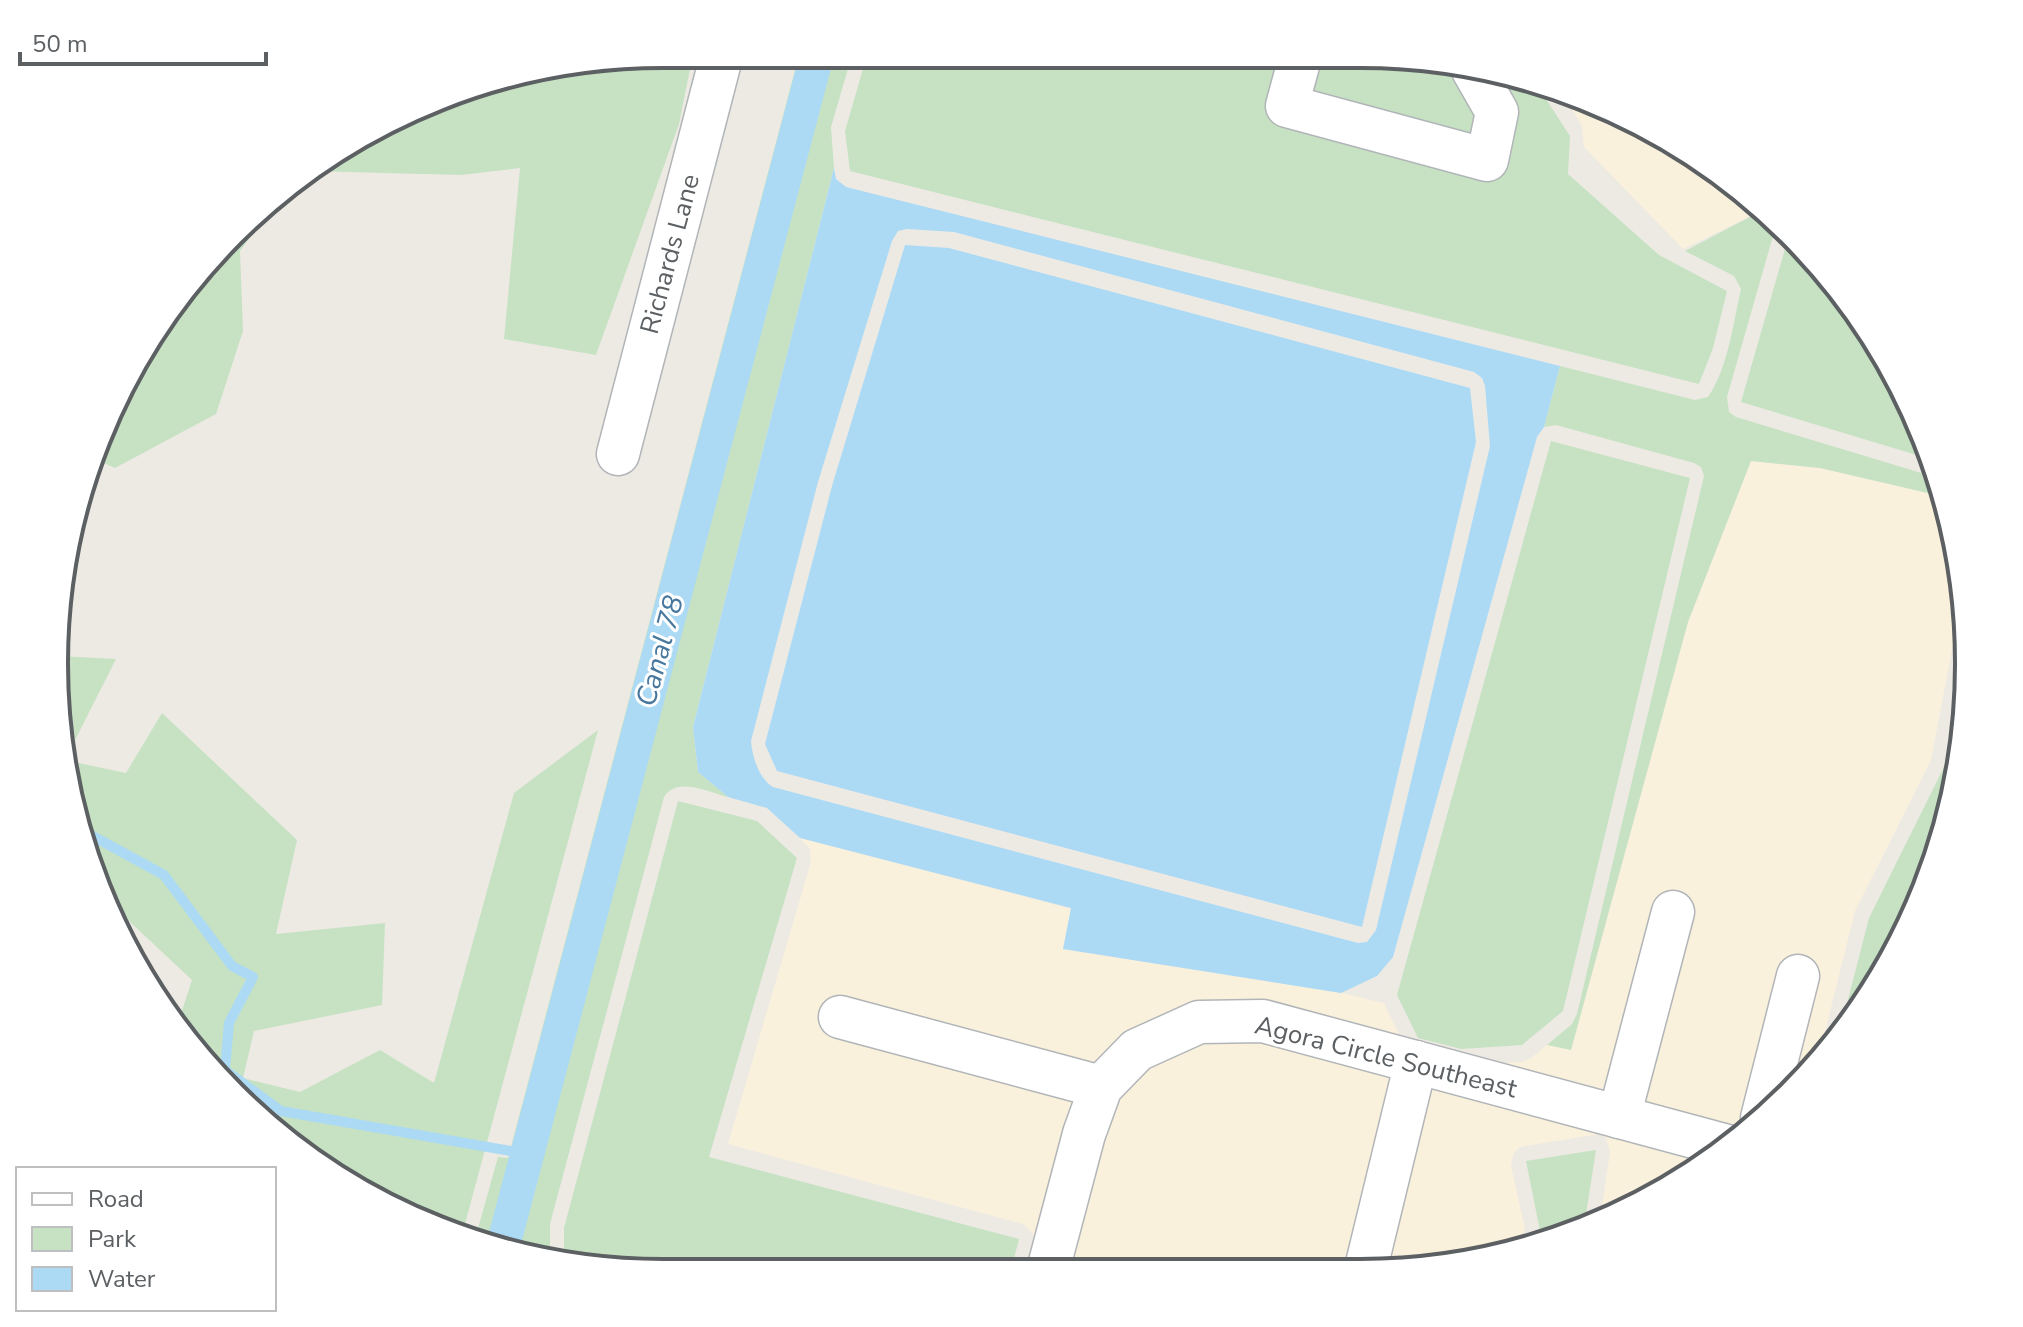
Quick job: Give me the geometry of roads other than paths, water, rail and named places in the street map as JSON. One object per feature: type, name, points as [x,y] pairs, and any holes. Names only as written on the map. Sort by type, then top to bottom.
[{"type":"street","name":"Richards Lane","points":[[618,454],[718,68]]},
{"type":"street","points":[[1297,68],[1287,106],[1487,160],[1497,112],[1478,80]]},
{"type":"street","points":[[1619,1117],[1673,912]]},
{"type":"street","points":[[1767,1097],[1798,976]]},
{"type":"street","points":[[840,1017],[1101,1087]]},
{"type":"street","name":"Agora Circle Southeast","points":[[1051,1259],[1084,1134],[1101,1087],[1137,1050],[1199,1022],[1263,1021],[1711,1144]]},
{"type":"street","points":[[1368,1259],[1416,1062]]},
{"type":"water","points":[[834,168],[836,179],[846,187],[1560,366],[1544,427],[1537,437],[1393,957],[1377,976],[1341,993],[1063,949],[1071,908],[800,838],[767,808],[728,797],[698,772],[693,727]],"holes":[[[907,229],[954,232],[1474,372],[1482,378],[1490,446],[1376,930],[1367,942],[1358,943],[773,787],[760,773],[751,741],[818,482],[892,241],[898,231]]]},
{"type":"water","points":[[905,245],[949,248],[1470,388],[1476,442],[1362,927],[777,771],[765,744],[832,486]]},
{"type":"waterway","name":"Canal 78","points":[[505,1238],[814,68]]},
{"type":"waterway","points":[[94,837],[164,875],[232,966],[253,977],[229,1023],[225,1066]]},
{"type":"waterway","points":[[235,1078],[281,1111],[528,1154]]}]
